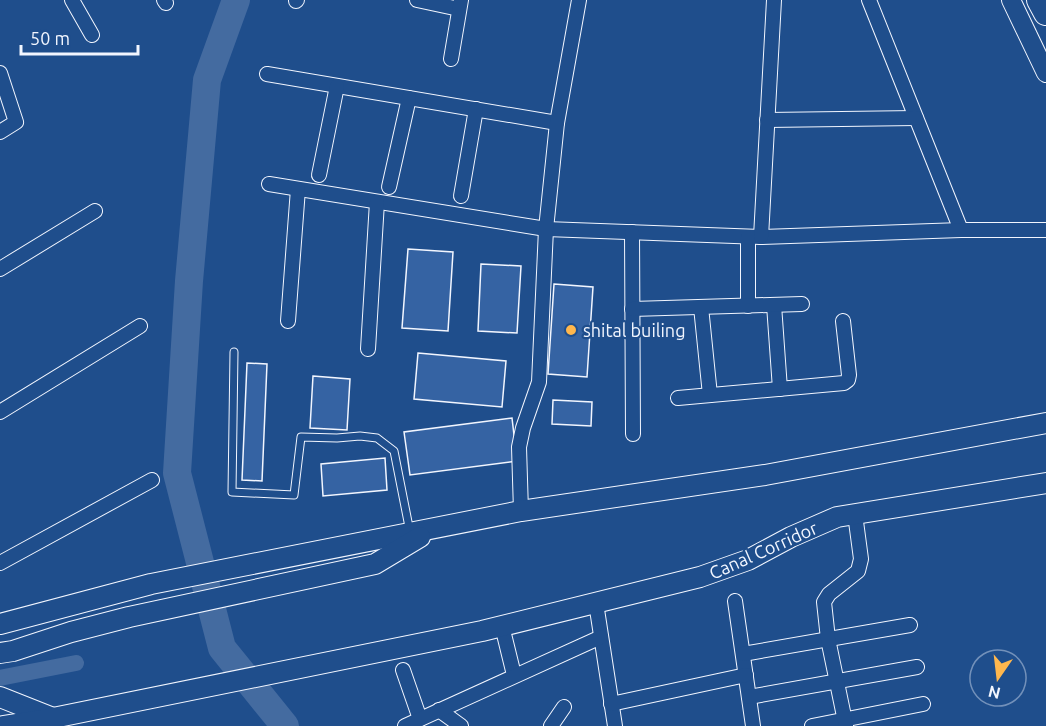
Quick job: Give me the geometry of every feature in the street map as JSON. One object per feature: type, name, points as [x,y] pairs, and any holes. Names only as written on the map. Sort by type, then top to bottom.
[{"type":"highway","points":[[1039,0],[1046,13]]},
{"type":"main road","points":[[432,530],[375,564],[160,610],[71,632],[6,652],[9,622],[152,584],[521,512],[765,475],[1046,423]]},
{"type":"main road","name":"Canal Corridor","points":[[53,718],[482,631],[699,578],[748,560],[791,537],[837,517],[1046,483]]},
{"type":"main road","points":[[0,697],[53,718]]},
{"type":"main road","points":[[3,726],[53,718]]},
{"type":"street","points":[[72,0],[92,36]]},
{"type":"street","points":[[417,0],[460,5],[451,59]]},
{"type":"street","points":[[521,512],[519,447],[523,428],[538,390],[541,372],[546,229],[557,123],[579,0]]},
{"type":"street","points":[[748,306],[767,120],[774,0]]},
{"type":"street","points":[[869,0],[961,230]]},
{"type":"street","points":[[1011,0],[1046,74]]},
{"type":"street","points":[[0,73],[16,122],[0,132]]},
{"type":"street","points":[[267,74],[557,123]]},
{"type":"street","points":[[319,175],[337,86]]},
{"type":"street","points":[[389,187],[409,98]]},
{"type":"street","points":[[461,196],[476,109]]},
{"type":"street","points":[[767,120],[916,118]]},
{"type":"street","points":[[269,184],[546,229],[754,237],[961,230],[1046,230]]},
{"type":"street","points":[[288,321],[298,189]]},
{"type":"street","points":[[368,348],[377,201]]},
{"type":"street","points":[[0,269],[94,212]]},
{"type":"street","points":[[632,232],[633,434]]},
{"type":"street","points":[[632,309],[802,304]]},
{"type":"street","points":[[774,305],[780,389]]},
{"type":"street","points":[[701,307],[710,395]]},
{"type":"street","points":[[678,399],[838,384],[849,380],[843,321]]},
{"type":"street","points":[[0,412],[140,326]]},
{"type":"street","points":[[0,563],[152,480]]},
{"type":"street","points":[[846,723],[828,639],[824,602],[829,594],[858,571],[861,559],[855,514]]},
{"type":"street","points":[[735,602],[753,726]]},
{"type":"street","points":[[596,603],[615,726]]},
{"type":"street","points":[[502,626],[514,675]]},
{"type":"street","points":[[742,654],[910,626]]},
{"type":"street","points":[[405,726],[601,637]]},
{"type":"street","points":[[749,697],[916,667]]},
{"type":"street","points":[[403,670],[420,719]]},
{"type":"street","points":[[611,704],[746,675]]},
{"type":"street","points":[[812,726],[846,723],[923,704]]},
{"type":"street","points":[[551,726],[564,706]]},
{"type":"street","points":[[440,710],[461,726]]},
{"type":"lane","points":[[234,352],[232,492],[294,495],[301,437],[377,438],[394,451],[410,534]]},
{"type":"building","points":[[408,249],[453,252],[448,331],[402,328]]},
{"type":"building","points":[[481,264],[521,266],[517,333],[478,331]]},
{"type":"building","name":"shital builing","points":[[554,284],[593,287],[587,377],[548,374]]},
{"type":"building","points":[[418,353],[506,361],[502,407],[414,399]]},
{"type":"building","points":[[247,363],[267,364],[262,481],[242,480]]},
{"type":"building","points":[[313,376],[350,379],[347,430],[310,428]]},
{"type":"building","points":[[553,400],[592,402],[591,426],[552,424]]},
{"type":"building","points":[[512,418],[517,461],[410,475],[404,432]]},
{"type":"building","points":[[385,458],[387,490],[323,496],[321,464]]},
{"type":"waterway","points":[[236,0],[207,80],[189,281],[177,473],[222,648],[285,726]]},
{"type":"waterway","points":[[0,678],[76,663]]},
{"type":"place","name":"shital builing","points":[[571,330]]}]
